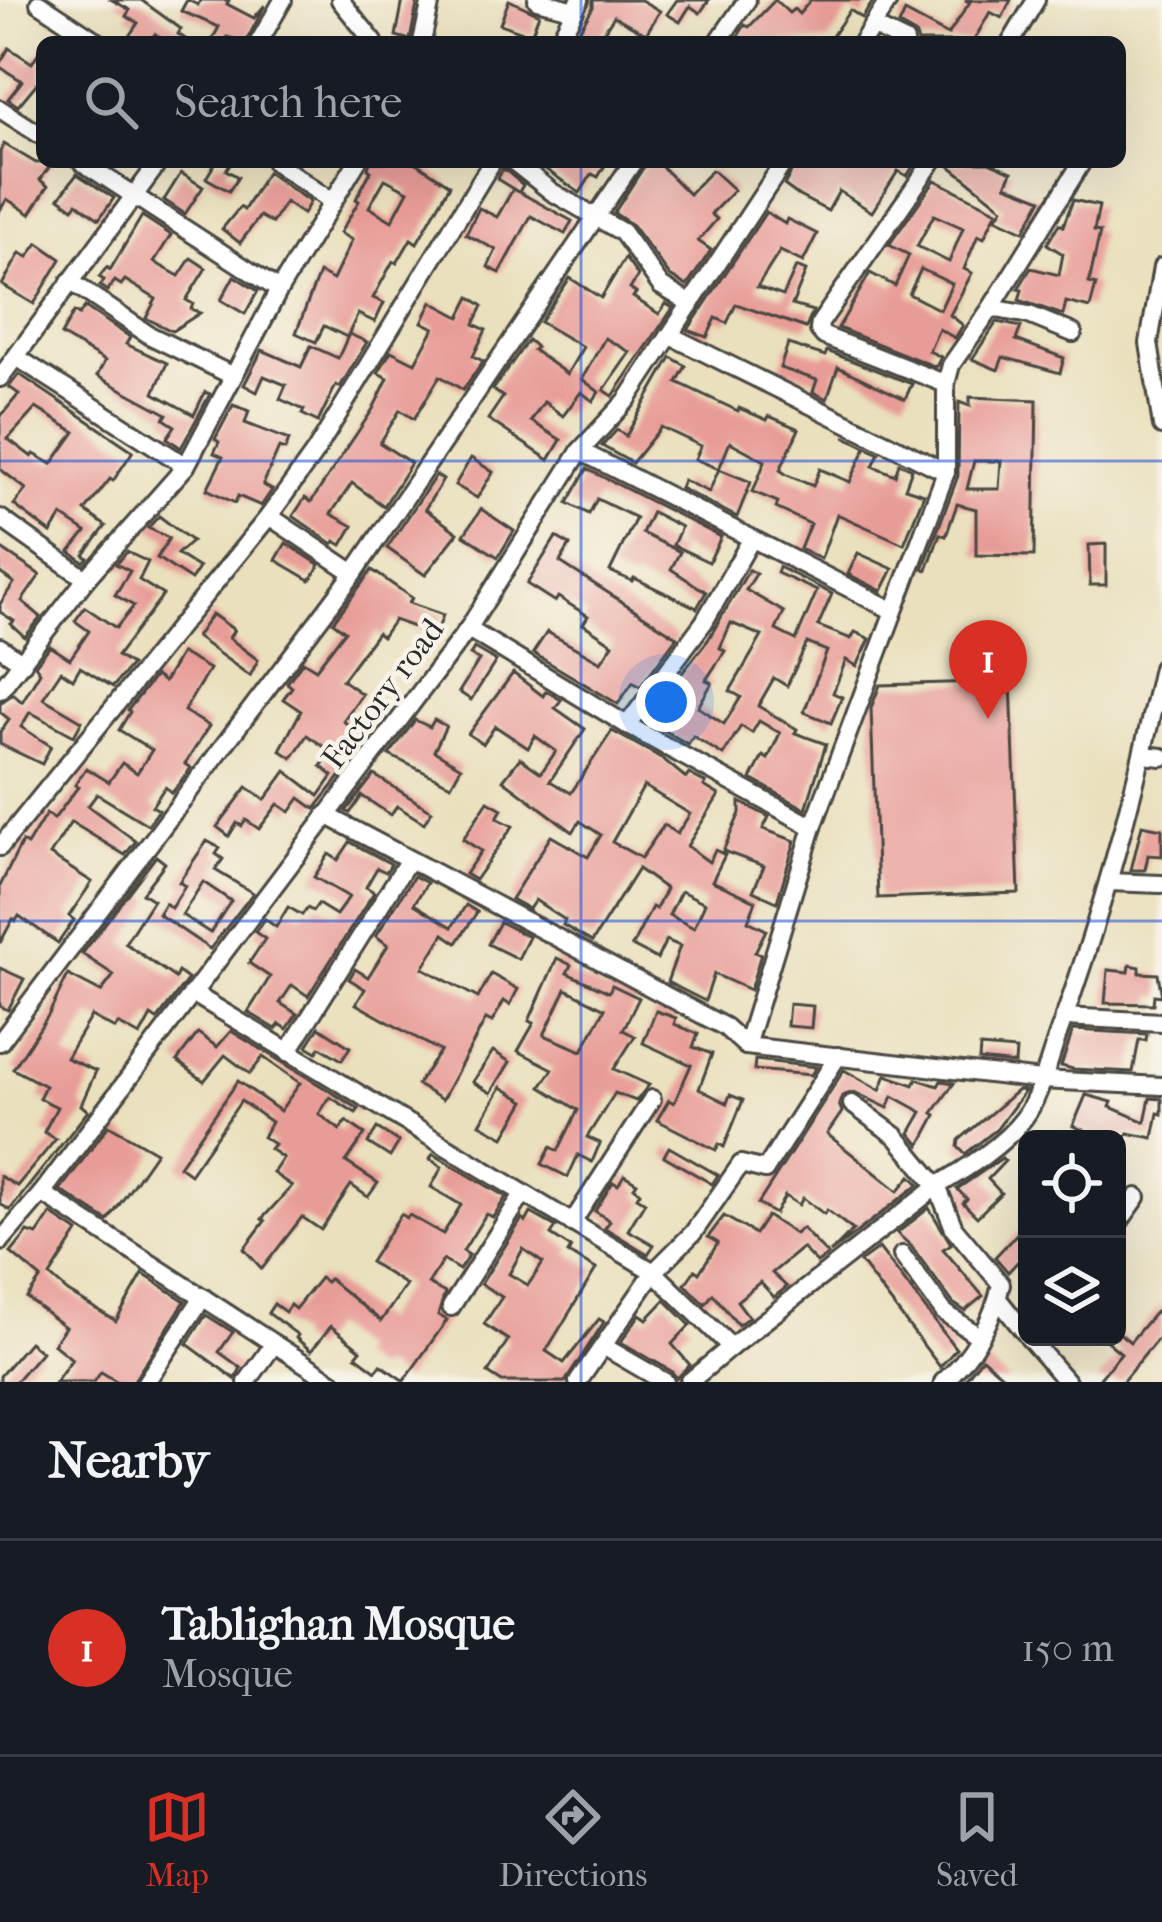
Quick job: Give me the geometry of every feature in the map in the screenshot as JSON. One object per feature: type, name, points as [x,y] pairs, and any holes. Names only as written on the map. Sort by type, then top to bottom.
[{"type":"street","points":[[262,36],[283,0]]},
{"type":"street","points":[[340,0],[369,36]]},
{"type":"street","points":[[423,36],[431,0]]},
{"type":"street","points":[[537,0],[577,5],[560,36]]},
{"type":"street","points":[[722,36],[747,0]]},
{"type":"street","points":[[867,34],[889,0]]},
{"type":"street","points":[[1015,36],[1036,0]]},
{"type":"street","points":[[39,3],[89,36]]},
{"type":"street","points":[[0,109],[36,132]]},
{"type":"street","points":[[91,168],[279,290]]},
{"type":"street","points":[[0,378],[154,168]]},
{"type":"street","points":[[284,168],[331,201]]},
{"type":"street","points":[[0,690],[86,580],[186,466],[279,290],[352,168]]},
{"type":"street","points":[[0,847],[269,516],[315,452],[489,168]]},
{"type":"street","points":[[522,168],[552,192],[622,232],[661,286],[692,304]]},
{"type":"street","points":[[0,1042],[354,572],[629,168]]},
{"type":"street","name":"Factory road","points":[[0,1242],[42,1193],[468,629],[580,451],[627,400],[780,168]]},
{"type":"street","points":[[928,168],[820,322],[819,330],[946,384]]},
{"type":"street","points":[[746,1046],[813,826],[946,472],[946,384],[951,365],[1078,168]]},
{"type":"street","points":[[1161,417],[1149,343],[1157,322],[1162,267]]},
{"type":"street","points":[[70,281],[148,335],[233,376]]},
{"type":"street","points":[[992,308],[1029,315],[1072,333]]},
{"type":"street","points":[[671,335],[946,472]]},
{"type":"street","points":[[18,358],[186,466]]},
{"type":"street","points":[[580,451],[892,610]]},
{"type":"street","points":[[269,516],[354,572]]},
{"type":"street","points":[[0,518],[86,580]]},
{"type":"street","points":[[627,725],[704,622],[751,540]]},
{"type":"street","points":[[468,629],[627,725],[813,826]]},
{"type":"street","points":[[0,647],[23,663]]},
{"type":"street","points":[[689,1382],[937,1186],[968,1167],[1025,1117],[1153,756],[1162,668]]},
{"type":"street","points":[[326,815],[725,1028],[746,1046],[1041,1080],[1162,1086]]},
{"type":"street","points":[[288,1052],[408,861]]},
{"type":"street","points":[[1108,882],[1162,884]]},
{"type":"street","points":[[192,993],[654,1272],[731,1347]]},
{"type":"street","points":[[1064,1017],[1162,1022]]},
{"type":"street","points":[[578,1382],[654,1272],[693,1234],[741,1163],[765,1170],[838,1056]]},
{"type":"street","points":[[572,1223],[652,1099]]},
{"type":"street","points":[[852,1104],[896,1136],[937,1186],[953,1228],[1001,1284],[965,1364],[943,1382]]},
{"type":"street","points":[[42,1193],[333,1382]]},
{"type":"street","points":[[451,1307],[523,1194]]},
{"type":"street","points":[[1126,1213],[1137,1197]]},
{"type":"street","points":[[902,1255],[944,1312],[978,1336]]},
{"type":"street","points":[[146,1382],[203,1297]]},
{"type":"street","points":[[998,1299],[1018,1323]]},
{"type":"street","points":[[247,1382],[274,1344]]},
{"type":"street","points":[[603,1346],[665,1382]]},
{"type":"street","points":[[1037,1346],[1067,1382]]},
{"type":"building","points":[[112,0],[141,0],[181,29],[181,36],[129,36],[138,23],[126,16],[130,10]]},
{"type":"building","points":[[187,0],[198,5],[200,0],[229,0],[227,4],[254,18],[265,5],[249,36],[214,36],[219,27],[181,11]]},
{"type":"building","points":[[403,0],[418,0],[411,36],[396,36]]},
{"type":"building","points":[[509,0],[539,14],[531,35],[500,24]]},
{"type":"building","points":[[593,0],[641,0],[660,11],[646,34],[614,16],[601,36],[576,36]]},
{"type":"building","points":[[677,0],[709,0],[700,13],[690,6],[680,22],[667,14]]},
{"type":"building","points":[[775,0],[789,13],[794,9],[799,14],[811,0],[874,0],[862,18],[850,10],[832,36],[738,36],[745,25],[749,27]]},
{"type":"building","points":[[965,0],[1011,0],[1002,18],[990,12],[976,36],[916,36],[899,25],[905,12],[948,35],[970,2]]},
{"type":"building","points":[[9,48],[32,63],[36,57],[36,84],[18,106],[8,99],[22,81],[0,63]]},
{"type":"building","points":[[4,144],[36,163],[36,168],[49,168],[40,180],[48,186],[30,214],[7,199],[0,210]]},
{"type":"building","points":[[212,168],[227,168],[238,177],[229,191],[206,178]]},
{"type":"building","points":[[368,168],[424,168],[450,185],[417,243],[411,239],[397,263],[393,261],[373,298],[384,303],[375,322],[358,314],[347,337],[324,326],[316,342],[296,333],[319,273],[333,280],[352,240],[340,233],[371,171]],"holes":[[[385,179],[408,191],[392,221],[369,207]]]},
{"type":"building","points":[[503,168],[523,185],[519,192],[572,221],[565,234],[531,216],[500,273],[488,267],[496,250],[466,234],[479,208],[497,217],[513,189],[518,192],[497,179]]},
{"type":"building","points":[[544,168],[603,168],[598,177],[592,174],[580,193]]},
{"type":"building","points":[[643,168],[663,168],[689,194],[712,170],[734,190],[711,214],[717,219],[698,241],[711,250],[687,286],[670,276],[632,225],[614,213]]},
{"type":"building","points":[[794,168],[912,168],[907,176],[898,171],[872,212],[839,191],[828,211],[784,185]]},
{"type":"building","points":[[953,168],[1003,168],[1012,172],[1006,185],[1042,199],[1024,231],[996,218],[1003,208]]},
{"type":"building","points":[[267,172],[310,202],[303,214],[285,202],[272,223],[260,216],[240,243],[222,229],[240,207],[244,210]]},
{"type":"building","points":[[181,173],[203,187],[185,214],[164,200]]},
{"type":"building","points":[[77,174],[114,198],[99,219],[77,203],[73,208],[59,198]]},
{"type":"building","points":[[935,180],[997,211],[984,238],[978,235],[964,269],[972,273],[950,315],[963,325],[955,338],[939,329],[929,351],[941,357],[936,367],[838,328],[870,273],[895,286],[909,255],[889,245]],"holes":[[[934,215],[963,228],[949,262],[917,246]],[[921,269],[952,284],[940,310],[909,294]]]},
{"type":"building","points":[[1073,200],[1099,206],[1094,231],[1100,232],[1089,283],[1096,285],[1090,308],[1066,302],[1063,315],[1019,300],[1022,290],[1018,289],[1031,268],[1059,275],[1063,254],[1047,244],[1059,224],[1063,226]]},
{"type":"building","points":[[766,212],[817,234],[803,262],[780,251],[757,287],[783,296],[796,267],[806,271],[792,305],[813,311],[806,328],[736,304],[727,323],[716,318],[707,337],[688,330]]},
{"type":"building","points":[[142,216],[171,235],[154,262],[179,276],[191,258],[206,268],[186,300],[200,313],[172,331],[146,318],[156,299],[125,280],[121,285],[115,281],[107,291],[100,286],[104,280],[99,277],[107,267],[110,270]]},
{"type":"building","points":[[38,243],[61,259],[34,304],[2,285],[20,253],[28,257]]},
{"type":"building","points":[[625,258],[638,276],[630,289],[636,293],[633,297],[659,314],[666,304],[673,308],[613,396],[604,390],[630,352],[605,338],[582,379],[599,392],[593,401],[581,392],[563,416],[544,402],[531,421],[561,440],[549,460],[488,419],[503,397],[493,390],[528,340],[536,347],[533,350],[567,374],[583,347],[540,322],[570,278],[601,298]]},
{"type":"building","points":[[234,276],[258,291],[245,314],[221,300]]},
{"type":"building","points":[[470,297],[483,306],[474,324],[486,330],[473,356],[483,361],[463,390],[440,376],[414,419],[400,410],[380,443],[411,463],[384,506],[352,483],[331,514],[353,526],[342,545],[333,544],[293,516],[305,498],[311,502],[373,409],[388,378],[378,373],[391,351],[415,363],[434,328],[422,322],[432,302],[460,317]]},
{"type":"building","points":[[85,307],[130,337],[126,344],[167,363],[154,393],[194,415],[205,392],[210,394],[181,448],[167,438],[175,426],[164,419],[167,414],[97,376],[105,361],[61,335],[74,312],[79,315]]},
{"type":"building","points":[[997,322],[1021,327],[1016,340],[1064,358],[1060,373],[1003,357],[998,370],[972,359]]},
{"type":"building","points":[[349,334],[367,342],[340,387],[336,385],[318,422],[280,399],[286,385],[264,376],[257,392],[244,385],[262,350],[301,367],[311,346],[338,358]]},
{"type":"building","points":[[788,344],[825,356],[827,351],[912,384],[905,399],[838,367],[827,399],[813,392],[817,380],[780,368]]},
{"type":"building","points":[[671,357],[686,366],[677,382],[738,411],[767,420],[769,416],[799,429],[780,470],[787,475],[813,486],[820,469],[850,482],[866,447],[844,436],[879,453],[873,466],[895,475],[899,463],[912,469],[905,488],[924,494],[904,544],[837,514],[821,559],[800,549],[810,524],[753,492],[765,461],[730,442],[719,469],[695,459],[701,446],[661,427],[632,463],[602,446],[617,430],[626,436]]},
{"type":"building","points":[[19,374],[133,451],[85,511],[106,526],[84,555],[88,558],[84,562],[70,552],[86,532],[62,516],[51,533],[14,505],[26,489],[0,469],[0,417],[19,394],[9,387]],"holes":[[[36,408],[75,432],[52,464],[32,457],[8,439]]]},
{"type":"building","points":[[970,397],[1037,400],[1034,556],[976,555],[976,509],[957,504],[946,536],[940,534],[927,570],[923,569],[958,476],[959,402],[970,406]],"holes":[[[974,461],[1001,461],[999,489],[967,489]]]},
{"type":"building","points":[[233,405],[249,411],[245,423],[289,440],[285,450],[279,448],[263,485],[272,490],[261,506],[238,496],[235,503],[207,489],[223,457],[214,453],[219,442],[215,439]]},
{"type":"building","points":[[471,458],[493,472],[477,498],[455,485]]},
{"type":"building","points":[[587,469],[721,537],[709,562],[673,545],[681,527],[652,512],[642,533],[680,552],[671,569],[706,592],[697,608],[610,571],[636,518],[597,499],[589,514],[568,503]]},
{"type":"building","points":[[719,469],[751,482],[737,517],[680,488],[683,480],[709,492]]},
{"type":"building","points":[[436,475],[443,480],[425,509],[458,533],[425,575],[387,548]]},
{"type":"building","points":[[481,509],[514,531],[498,557],[464,535]]},
{"type":"building","points":[[159,516],[192,541],[177,554],[199,568],[191,580],[157,558],[169,538],[148,528]]},
{"type":"building","points":[[556,537],[570,545],[560,562],[677,637],[640,687],[633,682],[618,704],[533,653],[547,632],[601,662],[613,644],[583,624],[588,616],[527,584]]},
{"type":"building","points":[[286,543],[320,565],[310,580],[276,560]]},
{"type":"building","points":[[1106,544],[1106,585],[1090,585],[1089,545]]},
{"type":"building","points":[[0,548],[40,575],[22,601],[41,617],[25,637],[0,612],[14,583],[0,573]]},
{"type":"building","points":[[127,552],[148,562],[139,580],[163,595],[117,656],[131,665],[113,687],[80,667],[73,679],[61,671],[43,698],[82,721],[74,736],[30,712],[21,727],[51,746],[42,764],[0,744],[0,732],[9,719],[0,712],[0,703],[13,694],[22,702],[40,672],[35,665],[50,646],[70,659],[89,631],[75,621],[85,607],[116,628],[134,606],[115,595],[130,571],[116,564]]},
{"type":"building","points":[[858,553],[893,569],[882,591],[848,574]]},
{"type":"building","points":[[779,567],[832,594],[818,626],[851,639],[855,632],[870,639],[857,666],[846,660],[833,693],[842,697],[831,723],[804,712],[827,651],[807,643],[787,686],[774,678],[758,706],[797,729],[795,733],[826,744],[806,809],[751,779],[763,756],[768,759],[780,733],[759,721],[752,733],[741,726],[723,755],[693,736],[688,744],[651,723],[653,719],[665,726],[688,688],[676,681],[708,640],[749,570],[756,574],[746,590],[784,612],[776,630],[796,640],[817,591],[777,573]],"holes":[[[731,623],[762,636],[730,691],[741,697],[724,724],[698,707],[712,683],[706,680],[725,651],[720,648]]]},
{"type":"building","points":[[372,570],[412,598],[409,603],[443,615],[436,635],[394,620],[382,637],[377,633],[342,680],[362,694],[343,721],[369,740],[315,809],[300,798],[290,812],[278,804],[259,829],[246,820],[242,826],[237,823],[229,836],[217,827],[247,787],[265,800],[286,771],[319,796],[333,776],[321,766],[332,752],[307,735],[292,758],[280,750],[301,711],[283,699],[292,687],[287,683],[303,661],[316,669],[345,631],[333,622]]},
{"type":"building","points":[[212,614],[234,630],[229,638],[258,660],[250,676],[196,637]]},
{"type":"building","points":[[474,648],[496,661],[471,700],[459,692],[479,660],[470,655]]},
{"type":"building","points":[[181,653],[209,669],[184,711],[209,726],[185,764],[191,768],[172,793],[165,787],[152,806],[159,810],[148,825],[97,794],[88,806],[136,841],[125,855],[71,822],[50,855],[92,882],[69,916],[74,920],[58,943],[19,916],[0,943],[0,886],[22,842],[27,845],[46,814],[54,819],[86,768],[109,782],[122,763],[137,773],[152,750],[119,730],[128,710],[155,676],[164,682]]},
{"type":"building","points":[[513,673],[543,696],[546,691],[561,700],[555,708],[585,729],[550,781],[571,793],[612,731],[663,759],[686,778],[689,774],[706,783],[719,795],[687,846],[709,862],[715,850],[725,855],[712,881],[756,901],[748,921],[766,930],[755,952],[761,954],[750,990],[714,974],[705,1001],[667,982],[680,946],[666,940],[657,959],[632,946],[666,889],[638,869],[592,942],[535,900],[529,909],[511,899],[551,836],[588,857],[601,835],[580,821],[573,832],[503,780],[520,758],[541,773],[556,751],[535,736],[528,748],[495,726],[483,744],[468,734]],"holes":[[[644,786],[690,814],[677,834],[664,825],[641,858],[612,842]],[[681,891],[705,903],[694,928],[669,915]]]},
{"type":"building","points":[[1011,681],[1019,893],[878,898],[871,708],[880,685]]},
{"type":"building","points":[[415,720],[430,727],[434,720],[446,726],[434,751],[461,767],[451,785],[389,755]]},
{"type":"building","points":[[374,775],[432,811],[424,823],[397,806],[391,815],[362,796],[350,813],[346,811]]},
{"type":"building","points":[[488,801],[502,809],[497,818],[513,826],[475,880],[465,874],[481,851],[463,839]]},
{"type":"building","points":[[740,802],[769,817],[763,829],[795,841],[777,902],[753,891],[764,866],[723,851],[740,813]]},
{"type":"building","points":[[1142,825],[1162,829],[1162,856],[1148,855],[1145,870],[1131,870]]},
{"type":"building","points":[[207,841],[220,848],[216,854],[223,859],[215,870],[253,893],[210,949],[158,914],[165,903],[171,908],[185,886],[179,882]],"holes":[[[203,882],[231,901],[210,933],[182,915]]]},
{"type":"building","points":[[350,842],[391,864],[386,872],[377,868],[366,887],[374,892],[308,996],[292,985],[280,1003],[297,1014],[287,1029],[280,1024],[276,1029],[248,1012],[270,977],[249,963],[265,939],[255,932],[265,919],[276,927],[288,907],[302,915],[318,904],[336,915],[349,897],[314,877],[329,854],[338,860]]},
{"type":"building","points":[[156,856],[165,863],[142,893],[153,900],[125,943],[175,978],[178,972],[188,979],[157,1020],[151,1016],[140,1036],[91,1016],[66,1058],[96,1071],[81,1105],[88,1111],[10,1210],[0,1204],[0,1176],[17,1186],[56,1139],[44,1132],[57,1107],[39,1098],[45,1086],[13,1069],[68,975],[101,992],[114,975],[82,954]]},
{"type":"building","points":[[414,876],[427,883],[414,904],[452,927],[466,905],[477,912],[457,943],[444,934],[423,968],[478,998],[491,974],[518,989],[510,1005],[504,1001],[492,1022],[486,1019],[442,1100],[417,1085],[440,1051],[356,1004],[365,989],[349,979],[355,969],[368,977],[388,945],[376,936]]},
{"type":"building","points":[[500,922],[529,937],[518,959],[488,944]]},
{"type":"building","points":[[557,958],[571,965],[567,973],[609,992],[612,985],[639,998],[623,1030],[635,1036],[614,1069],[649,1085],[636,1101],[615,1093],[587,1137],[600,1143],[592,1162],[578,1155],[568,1177],[542,1164],[551,1147],[558,1151],[578,1110],[541,1087],[553,1069],[518,1051],[534,1023],[529,1021]],"holes":[[[566,989],[605,1009],[582,1051],[544,1035]]]},
{"type":"building","points":[[1130,965],[1140,967],[1140,973],[1158,974],[1162,996],[1154,995],[1153,1004],[1105,1003],[1108,970],[1129,972]]},
{"type":"building","points":[[0,968],[24,979],[8,1010],[0,1006]]},
{"type":"building","points":[[789,1004],[813,1006],[811,1028],[787,1026]]},
{"type":"building","points":[[656,1011],[698,1034],[693,1047],[712,1054],[699,1089],[727,1103],[730,1095],[743,1100],[724,1147],[719,1144],[716,1150],[657,1120],[669,1100],[674,1103],[691,1065],[643,1043]]},
{"type":"building","points":[[319,1027],[350,1047],[342,1060],[320,1047],[317,1052],[307,1046]]},
{"type":"building","points":[[1073,1030],[1147,1034],[1146,1040],[1139,1040],[1133,1072],[1073,1069],[1061,1066]]},
{"type":"building","points":[[231,1031],[359,1109],[356,1113],[330,1097],[319,1114],[340,1130],[346,1121],[365,1134],[346,1162],[378,1183],[368,1197],[351,1185],[321,1230],[302,1217],[262,1269],[244,1249],[265,1221],[262,1219],[292,1186],[273,1173],[283,1158],[263,1137],[271,1122],[241,1101],[190,1174],[179,1166],[238,1081],[280,1111],[300,1083],[263,1057],[250,1074],[225,1055],[204,1081],[177,1061],[198,1033],[217,1047]]},
{"type":"building","points":[[980,1047],[1016,1050],[1015,1064],[979,1060]]},
{"type":"building","points":[[493,1051],[510,1062],[491,1093],[473,1082]]},
{"type":"building","points":[[755,1060],[816,1067],[811,1075],[754,1070]]},
{"type":"building","points":[[844,1070],[880,1090],[886,1075],[914,1085],[917,1079],[938,1086],[941,1081],[954,1083],[933,1113],[920,1145],[910,1133],[922,1112],[893,1096],[888,1108],[854,1092],[842,1096],[842,1112],[827,1134],[898,1191],[911,1176],[919,1184],[830,1253],[853,1230],[827,1210],[824,1214],[803,1198],[799,1205],[785,1196],[775,1214],[758,1204]]},
{"type":"building","points":[[501,1087],[525,1101],[504,1137],[480,1124]]},
{"type":"building","points":[[1018,1090],[1025,1091],[997,1129],[965,1154],[958,1147],[959,1140]]},
{"type":"building","points":[[1086,1095],[1112,1102],[1110,1107],[1145,1122],[1150,1098],[1162,1099],[1153,1138],[1128,1133],[1126,1137],[1126,1130],[1073,1126]]},
{"type":"building","points":[[109,1125],[156,1152],[108,1221],[60,1190]]},
{"type":"building","points":[[377,1128],[399,1142],[390,1157],[368,1143]]},
{"type":"building","points":[[669,1147],[718,1175],[712,1184],[664,1156]]},
{"type":"building","points":[[433,1154],[506,1197],[493,1217],[486,1214],[463,1251],[469,1255],[459,1270],[443,1260],[428,1284],[445,1293],[438,1315],[447,1320],[404,1381],[381,1365],[376,1371],[356,1356],[361,1350],[331,1326],[311,1351],[268,1313],[274,1304],[285,1312],[290,1305],[295,1309],[320,1278],[329,1279],[381,1321],[406,1285],[370,1262],[401,1214],[443,1234],[461,1205],[431,1187],[442,1167],[430,1159]]},
{"type":"building","points":[[1002,1158],[1005,1161],[988,1179],[1001,1193],[977,1217],[957,1189]]},
{"type":"building","points":[[624,1175],[637,1183],[637,1197],[645,1202],[628,1230],[654,1245],[648,1254],[605,1228],[610,1221],[595,1211],[613,1182],[618,1185]]},
{"type":"building","points":[[929,1208],[951,1244],[943,1249],[983,1296],[965,1311],[953,1303],[897,1233]]},
{"type":"building","points":[[531,1213],[556,1227],[551,1235],[571,1248],[568,1253],[596,1269],[546,1351],[564,1363],[599,1319],[604,1322],[565,1382],[502,1382],[488,1373],[508,1340],[484,1324],[502,1297],[481,1284],[522,1219],[526,1222]],"holes":[[[523,1249],[543,1263],[528,1285],[509,1274]]]},
{"type":"building","points":[[51,1214],[78,1232],[50,1276],[68,1292],[116,1321],[143,1274],[185,1301],[133,1382],[118,1382],[101,1372],[94,1382],[55,1382],[72,1359],[53,1344],[65,1327],[27,1298],[41,1278],[11,1253],[28,1232],[37,1235]]},
{"type":"building","points":[[724,1216],[755,1234],[767,1216],[795,1234],[802,1228],[828,1255],[817,1263],[802,1248],[772,1273],[787,1287],[774,1297],[760,1282],[737,1301],[749,1317],[738,1325],[713,1294],[705,1304],[685,1284],[695,1270],[699,1273],[718,1243],[708,1237]]},
{"type":"building","points":[[1018,1233],[1018,1261],[1008,1272],[995,1257]]},
{"type":"building","points":[[879,1248],[956,1349],[940,1367],[860,1262]]},
{"type":"building","points":[[665,1300],[690,1325],[672,1344],[690,1365],[677,1378],[621,1342],[640,1314],[647,1319]]},
{"type":"building","points":[[1162,1304],[1162,1334],[1122,1382],[1097,1382],[1121,1353],[1113,1346],[1126,1346],[1126,1339],[1130,1342]]},
{"type":"building","points":[[206,1315],[233,1332],[219,1352],[241,1368],[235,1379],[187,1344]]},
{"type":"building","points":[[29,1342],[41,1352],[15,1382],[0,1382],[0,1376]]},
{"type":"building","points":[[982,1358],[1010,1382],[963,1382]]},
{"type":"place","name":"Tablighan Mosque","points":[[988,719]]}]
